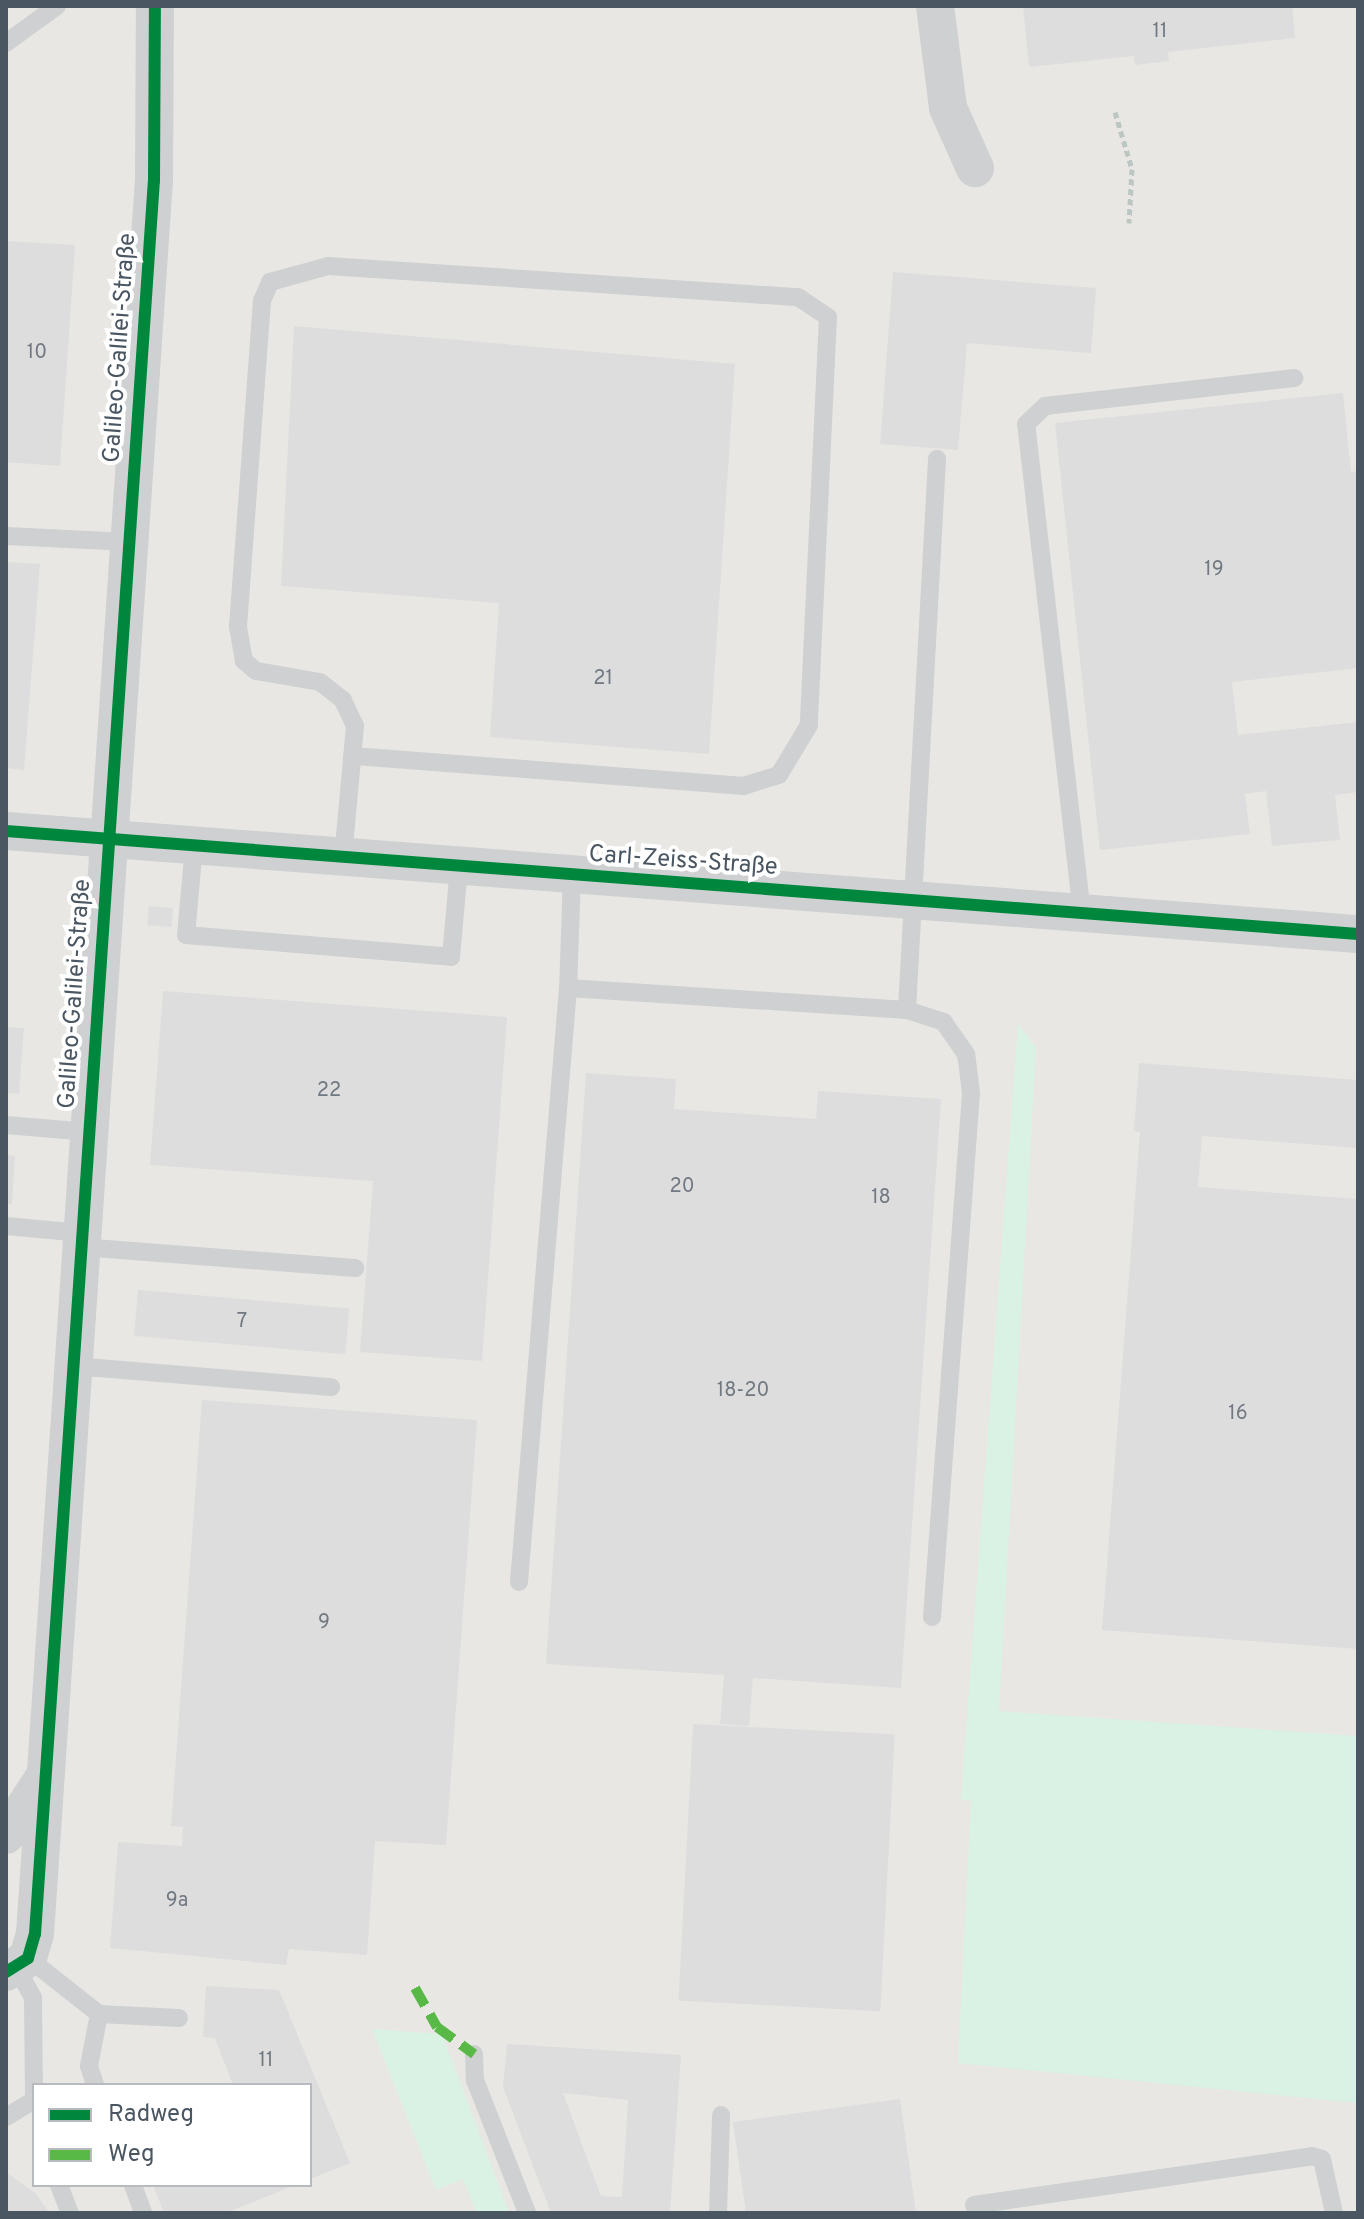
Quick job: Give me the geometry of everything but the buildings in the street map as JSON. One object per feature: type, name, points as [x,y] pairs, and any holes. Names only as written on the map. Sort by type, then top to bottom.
[{"type":"street","name":"Galileo-Galilei-Straße","points":[[17,1965],[47,1774],[154,181],[155,6]]},
{"type":"street","points":[[935,6],[948,108],[975,168]]},
{"type":"street","name":"Carl-Zeiss-Straße","points":[[6,831],[1358,934]]},
{"type":"street","points":[[6,1835],[47,1774]]},
{"type":"lane","points":[[6,43],[57,6]]},
{"type":"lane","points":[[343,858],[352,756],[355,726],[343,700],[320,682],[256,671],[244,661],[238,627],[262,301],[270,282],[328,266],[798,297],[828,317],[809,725],[779,775],[744,786],[352,756]]},
{"type":"lane","points":[[1082,914],[1026,424],[1045,406],[1294,378]]},
{"type":"lane","points":[[907,1010],[916,901],[937,459]]},
{"type":"lane","points":[[6,536],[129,542]]},
{"type":"lane","points":[[194,846],[186,935],[451,957],[459,867]]},
{"type":"lane","points":[[519,1582],[568,988],[572,876]]},
{"type":"lane","points":[[568,988],[907,1010],[944,1022],[966,1054],[971,1093],[932,1617]]},
{"type":"lane","points":[[6,1125],[89,1132]]},
{"type":"lane","points":[[6,1226],[82,1240],[355,1268]]},
{"type":"lane","points":[[74,1366],[331,1387]]},
{"type":"lane","points":[[17,1965],[99,2014],[179,2018]]},
{"type":"lane","points":[[17,1965],[33,1998],[34,2083]]},
{"type":"lane","points":[[94,2083],[89,2066],[99,2014]]},
{"type":"lane","points":[[474,2054],[475,2080],[527,2213]]},
{"type":"lane","points":[[6,2117],[32,2102]]},
{"type":"lane","points":[[718,2213],[721,2115]]},
{"type":"lane","points":[[974,2205],[1312,2156],[1322,2159],[1334,2213]]},
{"type":"lane","points":[[60,2187],[70,2213]]},
{"type":"lane","points":[[134,2187],[143,2213]]},
{"type":"path","points":[[1115,112],[1132,169],[1129,223]]},
{"type":"shaded area","points":[[6,6],[1358,6],[1358,2213],[6,2213]]},
{"type":"green space","points":[[1018,1024],[1036,1048],[999,1711],[1358,1736],[1358,2103],[958,2063],[971,1801],[961,1799]]},
{"type":"green space","points":[[372,2029],[442,2034],[509,2213],[477,2213],[463,2179],[436,2190]]},
{"type":"marked path","points":[[415,1988],[437,2027],[474,2054]]},
{"type":"cycle path","points":[[6,1972],[28,1958],[35,1934],[154,181],[155,6]]},
{"type":"cycle path","points":[[6,831],[1358,934]]}]
